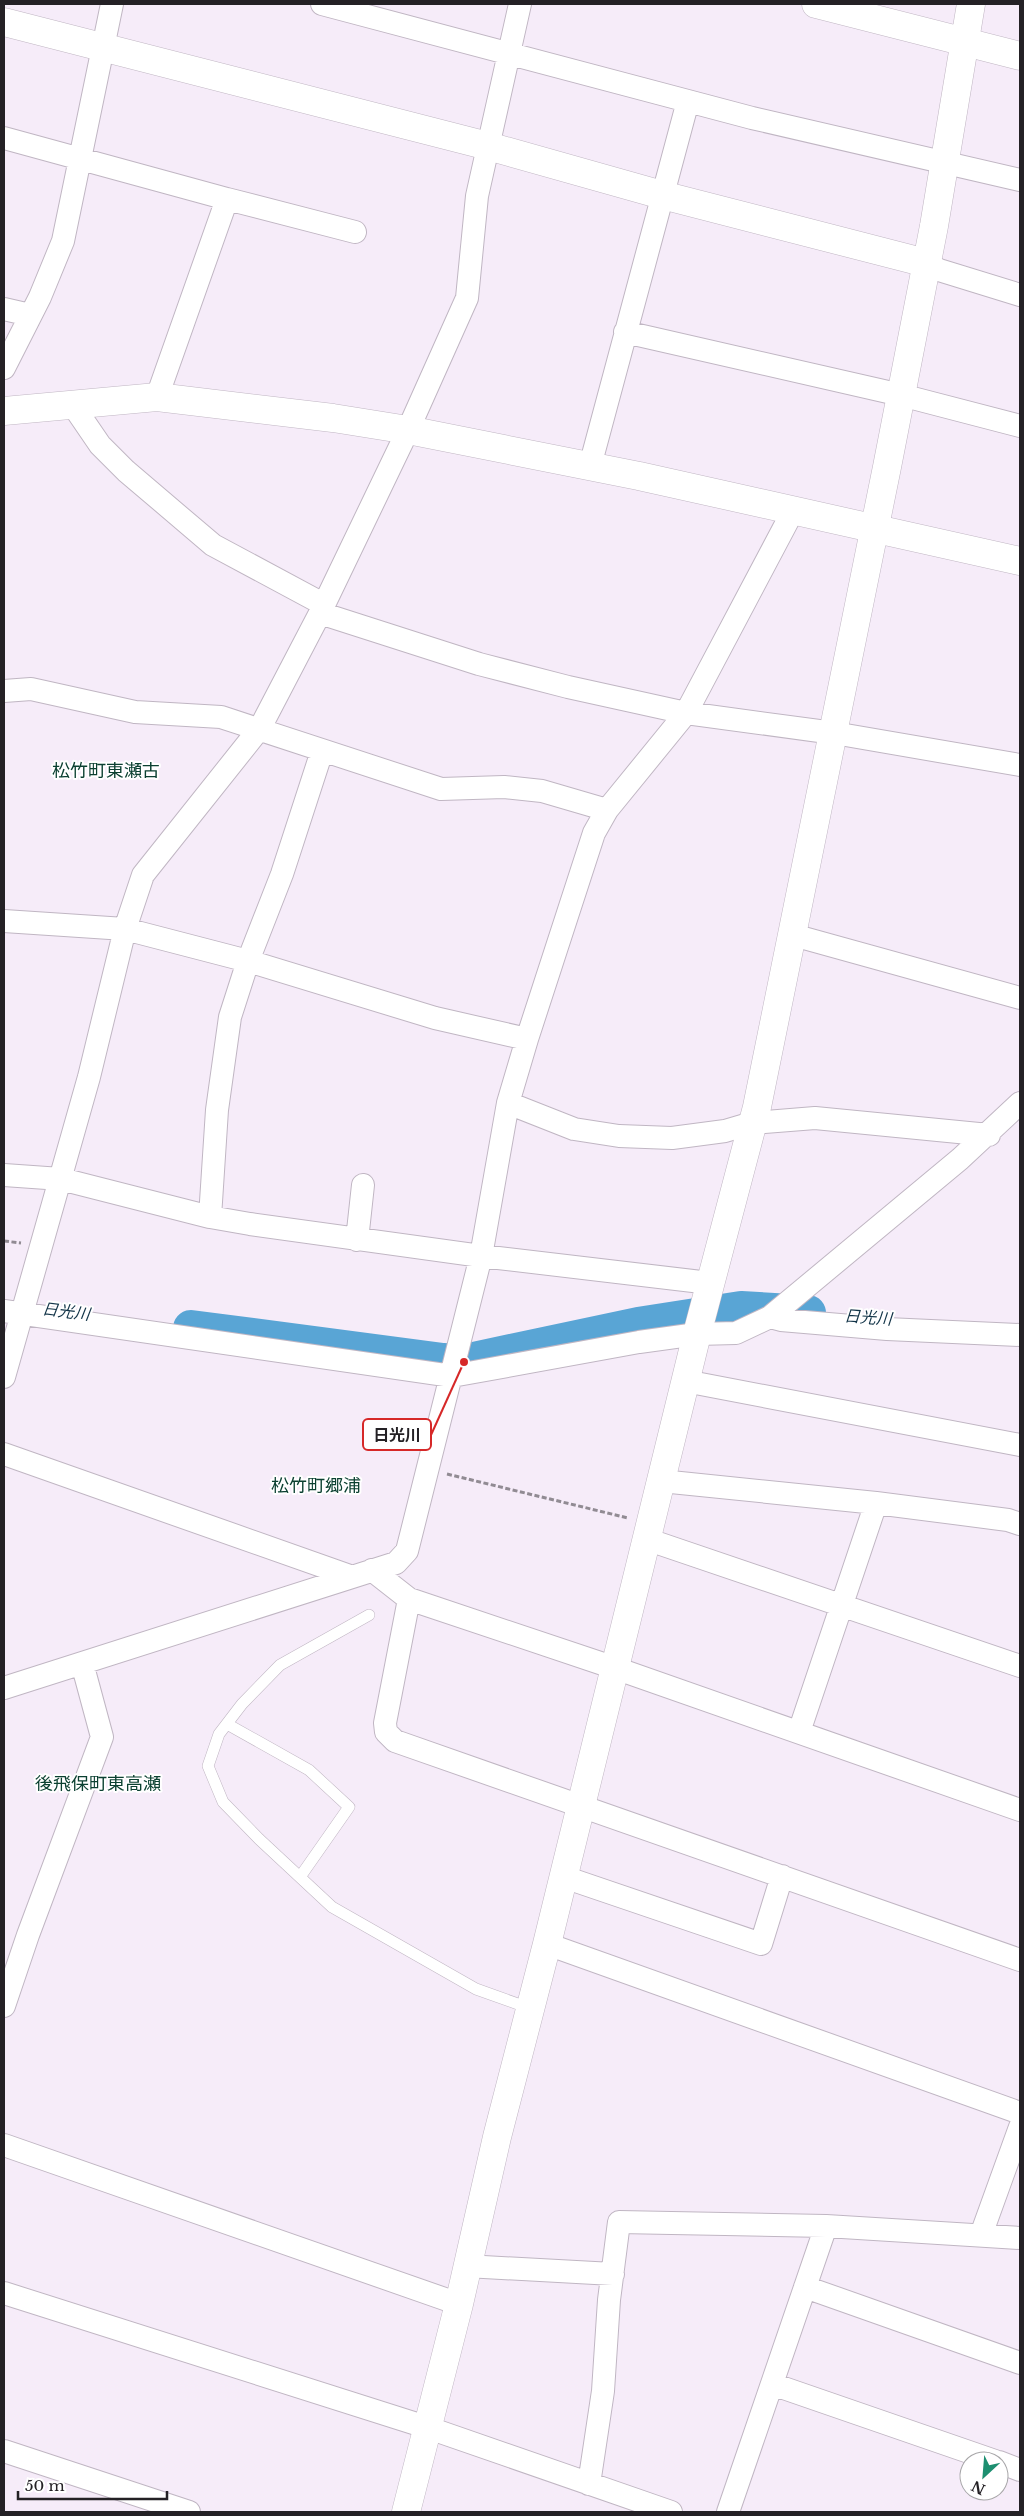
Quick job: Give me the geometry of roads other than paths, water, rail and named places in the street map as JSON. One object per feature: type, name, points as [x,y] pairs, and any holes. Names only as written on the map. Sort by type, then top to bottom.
[{"type":"street","points":[[4,368],[63,241],[112,4]]},
{"type":"street","points":[[322,4],[752,118],[1020,180]]},
{"type":"street","points":[[4,1377],[19,1309],[61,1180],[126,929],[144,875],[260,728],[322,609],[408,430],[467,298],[477,196],[520,4]]},
{"type":"street","points":[[816,4],[1020,56]]},
{"type":"street","points":[[406,2512],[426,2426],[459,2304],[466,2266],[529,2008],[548,1944],[660,1480],[752,1123],[793,935],[901,395],[971,4]]},
{"type":"street","points":[[4,22],[488,146],[662,196],[926,263],[939,270],[1020,294]]},
{"type":"street","points":[[590,466],[688,101]]},
{"type":"street","points":[[4,138],[355,232]]},
{"type":"street","points":[[158,397],[227,199]]},
{"type":"street","points":[[4,309],[30,315]]},
{"type":"street","points":[[625,332],[901,395],[1020,426]]},
{"type":"street","points":[[4,411],[158,397],[408,430],[794,509],[1020,561]]},
{"type":"street","points":[[72,404],[100,445],[126,471],[213,545],[322,609],[479,664],[568,687],[686,713],[834,734],[1020,765]]},
{"type":"street","points":[[4,1688],[350,1576],[396,1563],[407,1551],[481,1256],[508,1103],[594,833],[607,810],[686,713],[794,509]]},
{"type":"street","points":[[4,691],[31,689],[135,712],[221,717],[260,728],[322,751],[441,789],[504,787],[542,791],[607,810]]},
{"type":"street","points":[[210,1217],[217,1110],[230,1017],[248,961],[282,874],[322,751]]},
{"type":"street","points":[[4,921],[126,929],[248,961],[435,1018],[527,1039]]},
{"type":"street","points":[[793,935],[1020,998]]},
{"type":"street","points":[[508,1103],[574,1129],[619,1136],[672,1138],[725,1131],[752,1123],[815,1118],[992,1132],[1020,1130]]},
{"type":"street","points":[[19,1309],[454,1367],[700,1322],[736,1333],[775,1313],[992,1132],[1020,1104]]},
{"type":"street","points":[[4,1176],[61,1180],[210,1217],[357,1240],[710,1283]]},
{"type":"street","points":[[357,1240],[363,1185]]},
{"type":"street","points":[[775,1313],[781,1320],[887,1329],[1020,1335]]},
{"type":"street","points":[[685,1381],[1020,1445]]},
{"type":"street","points":[[4,1454],[350,1576]]},
{"type":"street","points":[[660,1480],[876,1503],[1008,1520],[1020,1524]]},
{"type":"street","points":[[799,1732],[876,1503]]},
{"type":"street","points":[[648,1532],[842,1606],[1020,1666]]},
{"type":"street","points":[[372,1570],[409,1599],[615,1668],[1020,1810]]},
{"type":"street","points":[[409,1599],[385,1723],[386,1732],[394,1741],[1020,1960]]},
{"type":"street","points":[[4,2006],[28,1935],[102,1737],[82,1662]]},
{"type":"street","points":[[564,1877],[761,1944],[782,1876]]},
{"type":"street","points":[[548,1944],[1020,2113]]},
{"type":"street","points":[[981,2235],[1020,2126]]},
{"type":"street","points":[[4,2145],[459,2304]]},
{"type":"street","points":[[589,2484],[603,2391],[609,2300],[619,2222],[826,2226],[1020,2238]]},
{"type":"street","points":[[728,2512],[826,2226]]},
{"type":"street","points":[[466,2266],[613,2274]]},
{"type":"street","points":[[805,2287],[1020,2363]]},
{"type":"street","points":[[4,2293],[426,2426],[671,2512]]},
{"type":"street","points":[[772,2384],[966,2451]]},
{"type":"street","points":[[4,2451],[189,2512]]},
{"type":"lane","points":[[369,1615],[280,1665],[242,1704],[219,1734],[208,1766],[223,1802],[332,1907],[407,1952],[476,1989],[529,2008]]},
{"type":"lane","points":[[227,1724],[309,1770],[349,1807],[300,1877]]},
{"type":"waterway","name":"日光川","points":[[191,1328],[443,1361],[464,1362],[638,1325],[741,1309],[808,1313]]},
{"type":"place","name":"日光川","points":[[464,1362]]},
{"type":"district","name":"松竹町東瀬古","points":[[106,771]]},
{"type":"district","name":"松竹町郷浦","points":[[316,1486]]},
{"type":"district","name":"後飛保町東高瀬","points":[[98,1784]]}]
